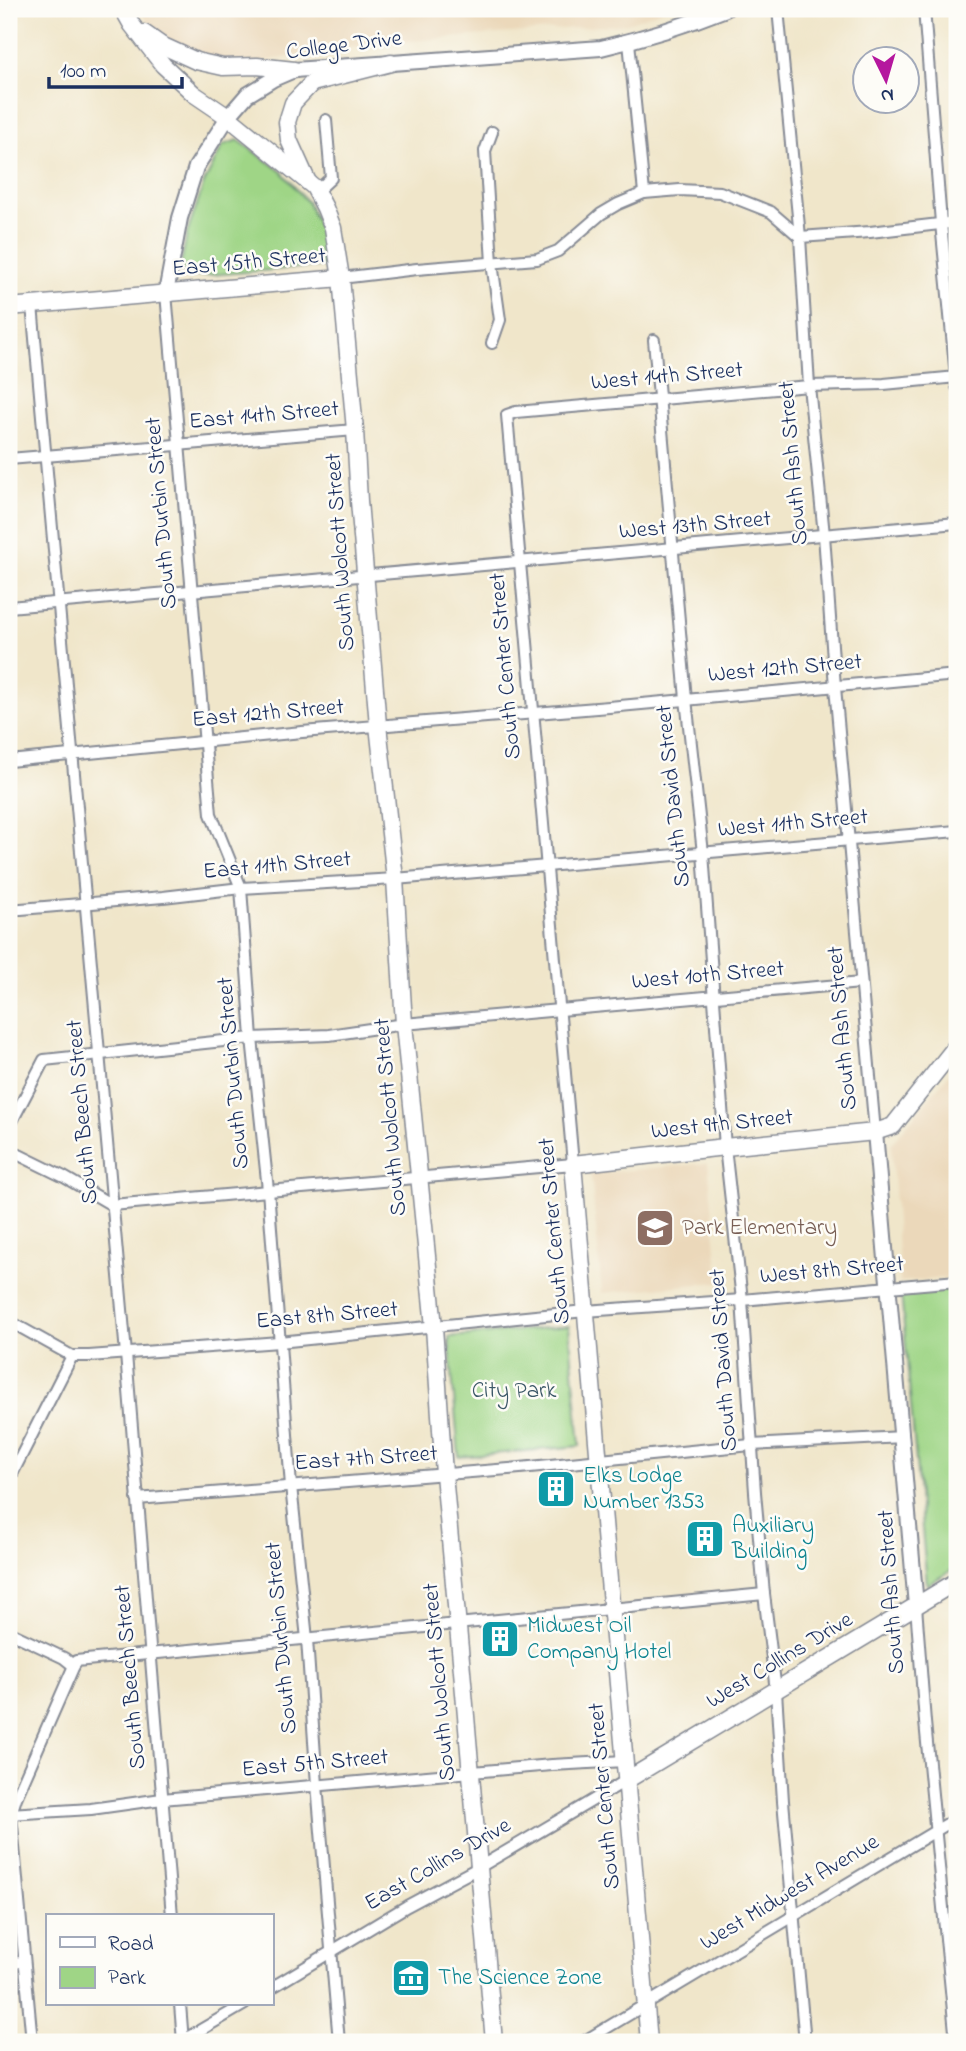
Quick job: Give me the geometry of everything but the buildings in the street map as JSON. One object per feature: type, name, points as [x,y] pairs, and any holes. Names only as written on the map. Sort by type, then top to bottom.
[{"type":"main road","name":"South Wolcott Street","points":[[123,9],[163,65],[194,94],[228,117],[312,187],[333,228],[341,278],[378,725],[395,879],[404,1024],[434,1327],[444,1474],[494,2042]]},
{"type":"main road","points":[[132,25],[161,45],[196,61],[223,66],[294,70]]},
{"type":"main road","points":[[312,187],[289,140],[287,122],[293,103],[312,83],[391,63]]},
{"type":"main road","name":"East 15th Street","points":[[9,307],[341,278]]},
{"type":"main road","points":[[876,1132],[893,1126],[957,1045]]},
{"type":"main road","name":"West 9th Street","points":[[573,1164],[876,1132]]},
{"type":"main road","name":"South Center Street","points":[[573,1164],[649,2042]]},
{"type":"main road","name":"West Collins Drive","points":[[627,1780],[957,1581]]},
{"type":"street","name":"College Drive","points":[[228,117],[247,95],[294,70],[601,48],[629,42],[726,9]]},
{"type":"street","name":"South Ash Street","points":[[778,9],[800,237],[809,386],[835,687],[956,2042]]},
{"type":"street","points":[[924,9],[957,387]]},
{"type":"street","points":[[629,42],[643,193],[680,190],[720,192],[771,212],[800,237],[957,222]]},
{"type":"street","name":"South Durbin Street","points":[[228,117],[196,167],[180,218],[166,293],[211,814],[241,888],[291,1486],[307,1639],[339,2042]]},
{"type":"street","points":[[312,187],[331,178],[326,120]]},
{"type":"street","points":[[492,132],[485,151],[492,263],[500,320],[492,343]]},
{"type":"street","name":"East 15th Street","points":[[341,278],[537,259],[558,251],[601,214],[643,193]]},
{"type":"street","name":"South Beech Street","points":[[32,305],[126,1354],[172,1914]]},
{"type":"street","name":"South David Street","points":[[654,340],[702,853],[725,1147],[742,1300],[751,1445],[764,1594],[776,1691],[792,1915],[805,2042]]},
{"type":"street","name":"West 14th Street","points":[[507,415],[516,412],[809,386],[884,384],[957,377]]},
{"type":"street","name":"South Center Street","points":[[507,415],[573,1164]]},
{"type":"street","name":"East 14th Street","points":[[9,459],[355,429]]},
{"type":"street","name":"West 13th Street","points":[[9,607],[957,523]]},
{"type":"street","name":"West 12th Street","points":[[532,713],[957,675]]},
{"type":"street","name":"East 12th Street","points":[[9,761],[378,725],[532,713]]},
{"type":"street","name":"West 11th Street","points":[[548,865],[957,831]]},
{"type":"street","name":"East 11th Street","points":[[9,910],[241,888],[395,879],[548,865]]},
{"type":"street","name":"West 10th Street","points":[[9,1127],[44,1060],[252,1038],[329,1035],[404,1024],[861,983]]},
{"type":"street","points":[[9,1150],[112,1205],[573,1164]]},
{"type":"street","name":"West 8th Street","points":[[585,1311],[957,1281]]},
{"type":"street","name":"East 8th Street","points":[[72,1356],[279,1342],[585,1311]]},
{"type":"street","points":[[9,1321],[72,1356],[12,1465],[9,1480]]},
{"type":"street","name":"East 7th Street","points":[[137,1499],[751,1445],[903,1437]]},
{"type":"street","points":[[32,2042],[10,1814],[76,1661],[764,1594]]},
{"type":"street","points":[[9,1632],[64,1658],[74,1666]]},
{"type":"street","name":"East 5th Street","points":[[10,1814],[91,1809],[162,1799],[317,1785],[625,1761]]},
{"type":"street","name":"East Collins Drive","points":[[273,1987],[407,1906],[478,1868],[627,1780]]},
{"type":"street","name":"West Midwest Avenue","points":[[583,2042],[957,1818]]},
{"type":"street","points":[[9,1963],[23,1962]]},
{"type":"street","points":[[180,2006],[182,2042],[242,2006]]},
{"type":"shaded area","points":[[140,9],[666,9],[625,24],[371,44],[251,63],[207,59],[176,47],[149,24]]},
{"type":"shaded area","points":[[957,1064],[957,1277],[900,1282],[891,1144]]},
{"type":"shaded area","name":"Park Elementary","points":[[708,1163],[719,1282],[602,1293],[591,1174]]},
{"type":"green space","points":[[238,140],[282,172],[308,203],[322,234],[323,266],[186,277],[181,263],[187,234],[204,183],[223,145]]},
{"type":"green space","points":[[957,1288],[957,1567],[927,1585],[901,1293]]},
{"type":"green space","name":"City Park","points":[[569,1326],[580,1446],[459,1457],[449,1337]]},
{"type":"place","name":"Park Elementary","points":[[655,1228]]},
{"type":"place","name":"Elks Lodge Number 1353","points":[[556,1489]]},
{"type":"place","name":"Auxiliary Building","points":[[705,1539]]},
{"type":"place","name":"Midwest Oil Company Hotel","points":[[500,1639]]},
{"type":"place","name":"The Science Zone","points":[[411,1978]]}]
